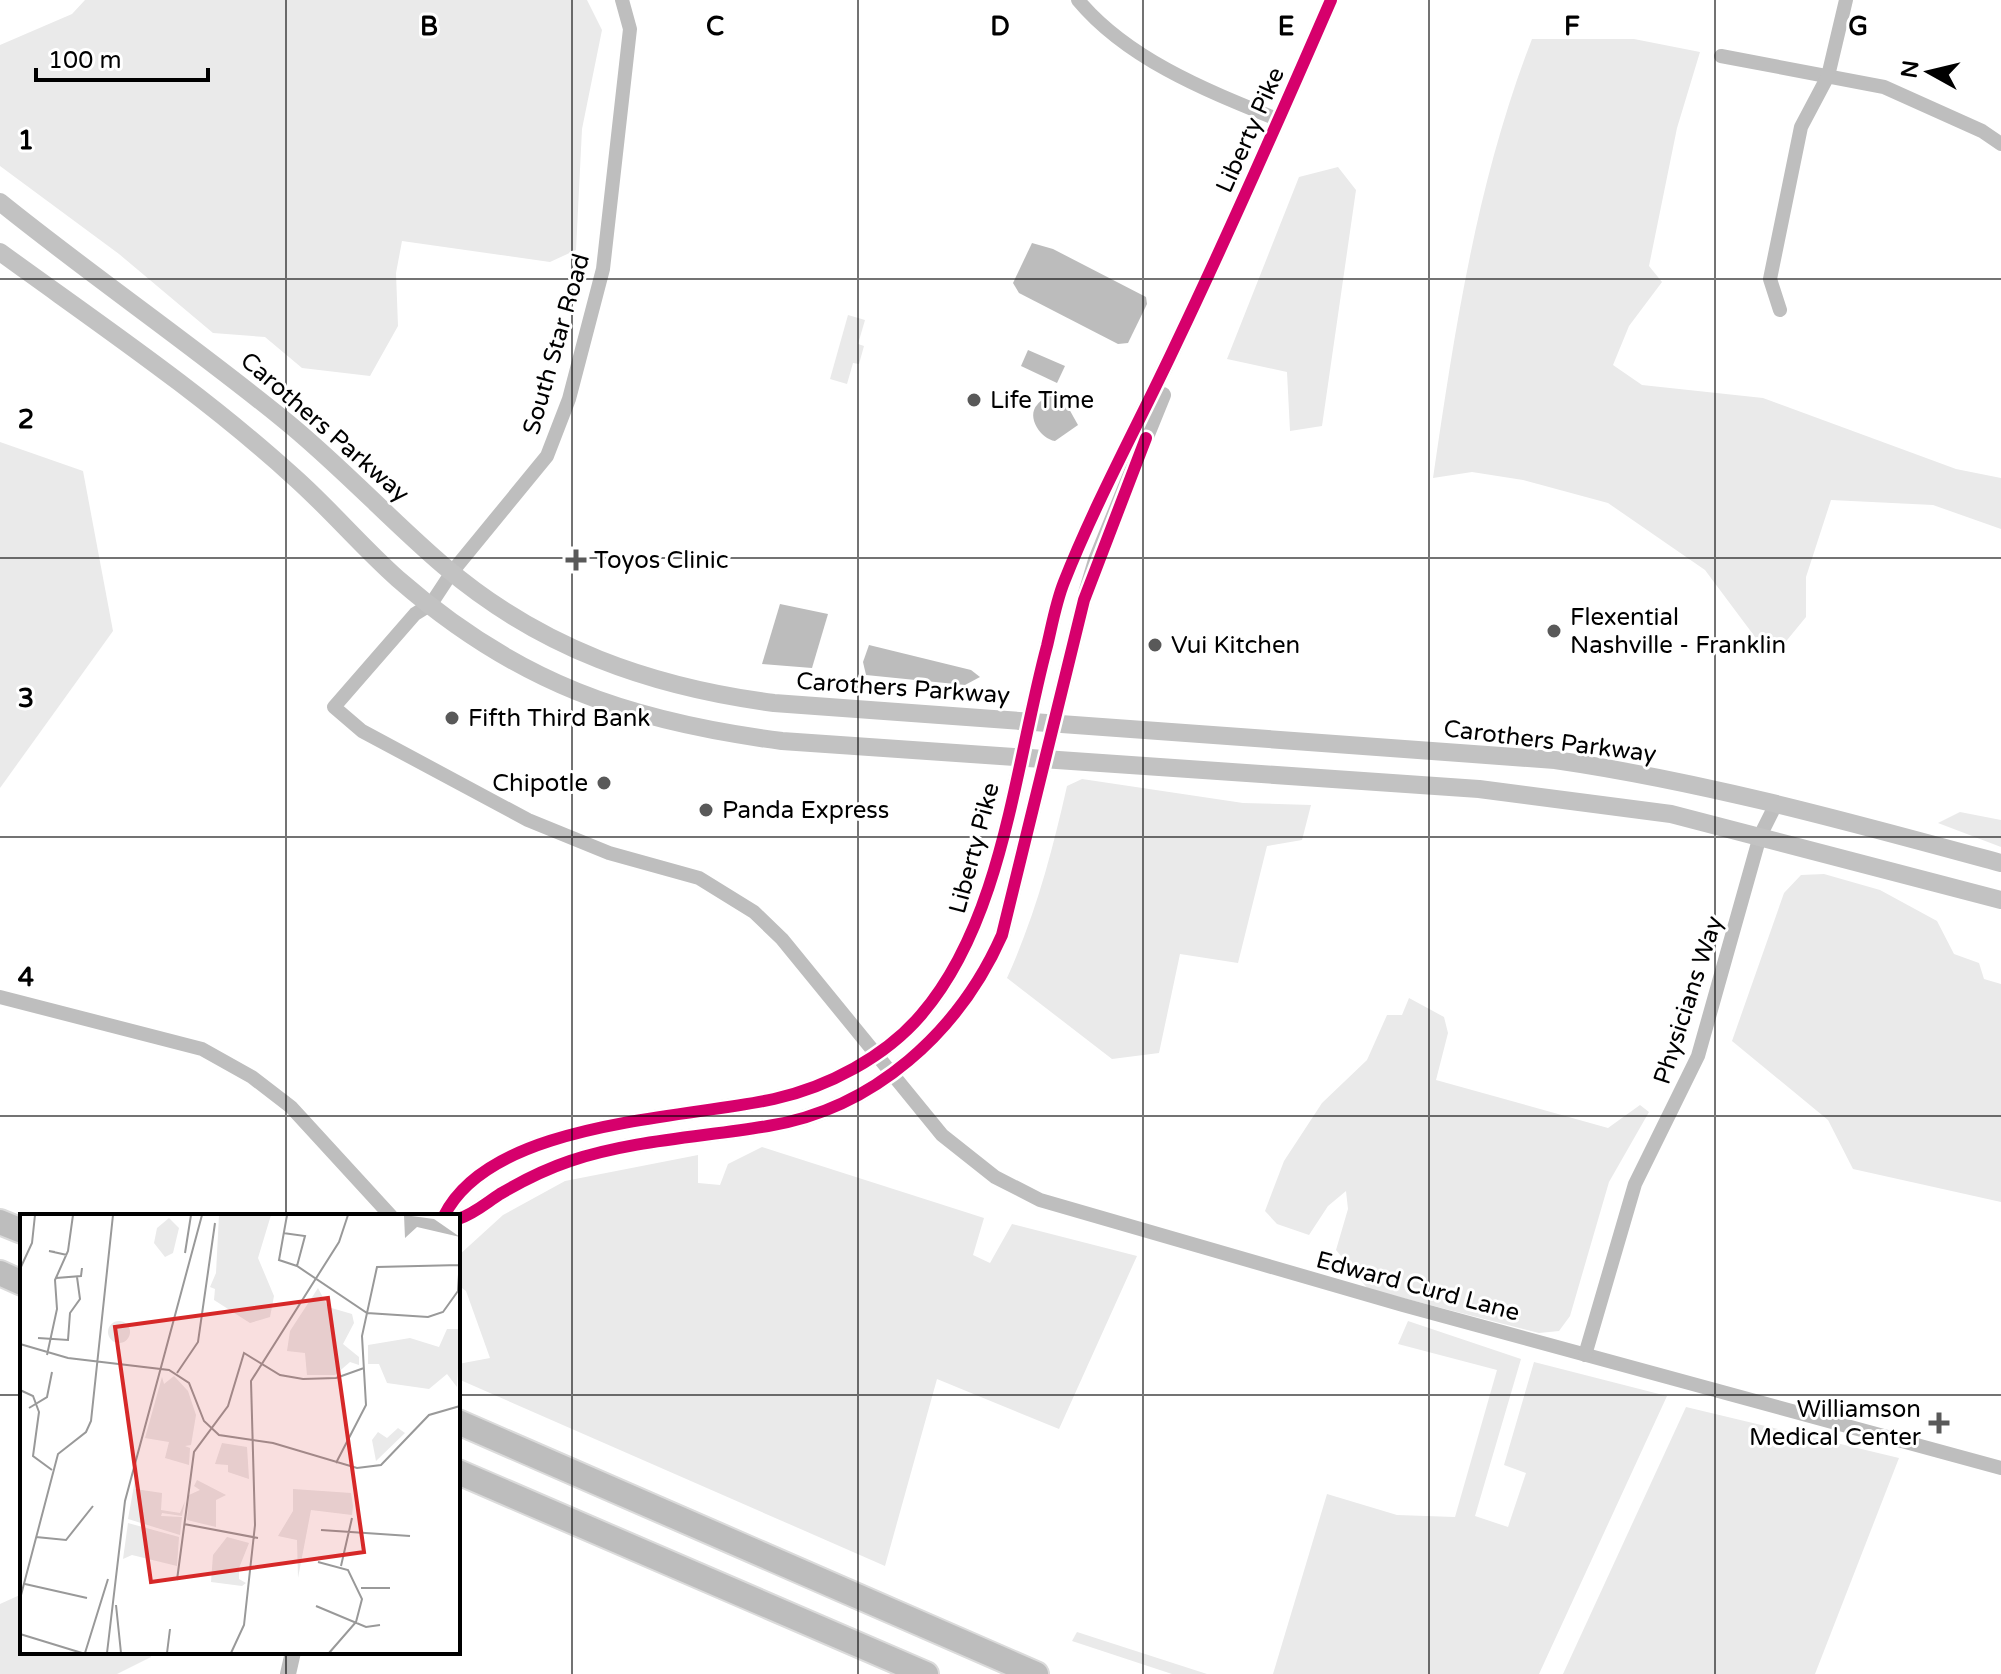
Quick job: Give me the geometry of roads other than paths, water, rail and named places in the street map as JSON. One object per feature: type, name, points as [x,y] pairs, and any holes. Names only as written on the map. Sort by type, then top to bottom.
[{"type":"highway","points":[[0,1222],[20,1230]]},
{"type":"highway","points":[[0,1273],[20,1282]]},
{"type":"highway","points":[[460,1423],[1036,1674]]},
{"type":"highway","points":[[460,1473],[926,1674]]},
{"type":"main road","name":"Carothers Parkway","points":[[0,202],[93,277],[210,360],[310,441],[452,572],[550,639],[598,661],[650,679],[708,694],[774,703],[1555,760],[1619,770],[1768,802],[2001,863]]},
{"type":"main road","points":[[0,252],[157,366],[293,476],[399,579],[490,649],[558,685],[632,714],[677,726],[782,741],[1479,789],[1671,814],[2001,900]]},
{"type":"street","name":"South Star Road","points":[[334,707],[415,614],[431,604],[452,572],[547,456],[569,399],[606,250],[630,29],[622,0]]},
{"type":"street","points":[[1078,0],[1145,56],[1215,94],[1279,120]]},
{"type":"street","name":"Liberty Pike","points":[[445,1214],[453,1198],[480,1176],[533,1147],[572,1133],[776,1098],[814,1087],[878,1053],[918,1019],[938,995],[957,968],[975,932],[1063,586],[1228,234],[1331,0]]},
{"type":"street","points":[[1780,310],[1770,279],[1798,140],[1801,127],[1828,76],[1846,0]]},
{"type":"street","points":[[1721,56],[1884,87],[1982,131],[2001,144]]},
{"type":"street","name":"Liberty Pike","points":[[460,1218],[534,1175],[570,1161],[800,1119],[864,1092],[892,1074],[928,1044],[959,1010],[990,961],[1013,899],[1096,560],[1228,234]]},
{"type":"street","name":"Edward Curd Lane","points":[[334,707],[362,731],[528,820],[609,853],[699,878],[726,892],[754,912],[782,939],[942,1135],[975,1163],[1040,1200],[1585,1355],[2001,1468]]},
{"type":"street","name":"Physicians Way","points":[[1585,1355],[1635,1184],[1698,1056],[1768,802]]},
{"type":"street","points":[[0,997],[202,1049],[252,1077],[291,1107],[389,1214]]},
{"type":"street","points":[[701,1110],[704,1136]]},
{"type":"street","points":[[288,1674],[293,1654]]},
{"type":"place","name":"Life Time","points":[[974,400]]},
{"type":"place","name":"Toyos Clinic","points":[[576,560]]},
{"type":"place","name":"Flexential Nashville - Franklin","points":[[1554,631]]},
{"type":"place","name":"Vui Kitchen","points":[[1155,645]]},
{"type":"place","name":"Fifth Third Bank","points":[[452,718]]},
{"type":"place","name":"Chipotle","points":[[604,783]]},
{"type":"place","name":"Panda Express","points":[[706,810]]},
{"type":"place","name":"Williamson Medical Center","points":[[1939,1423]]}]
